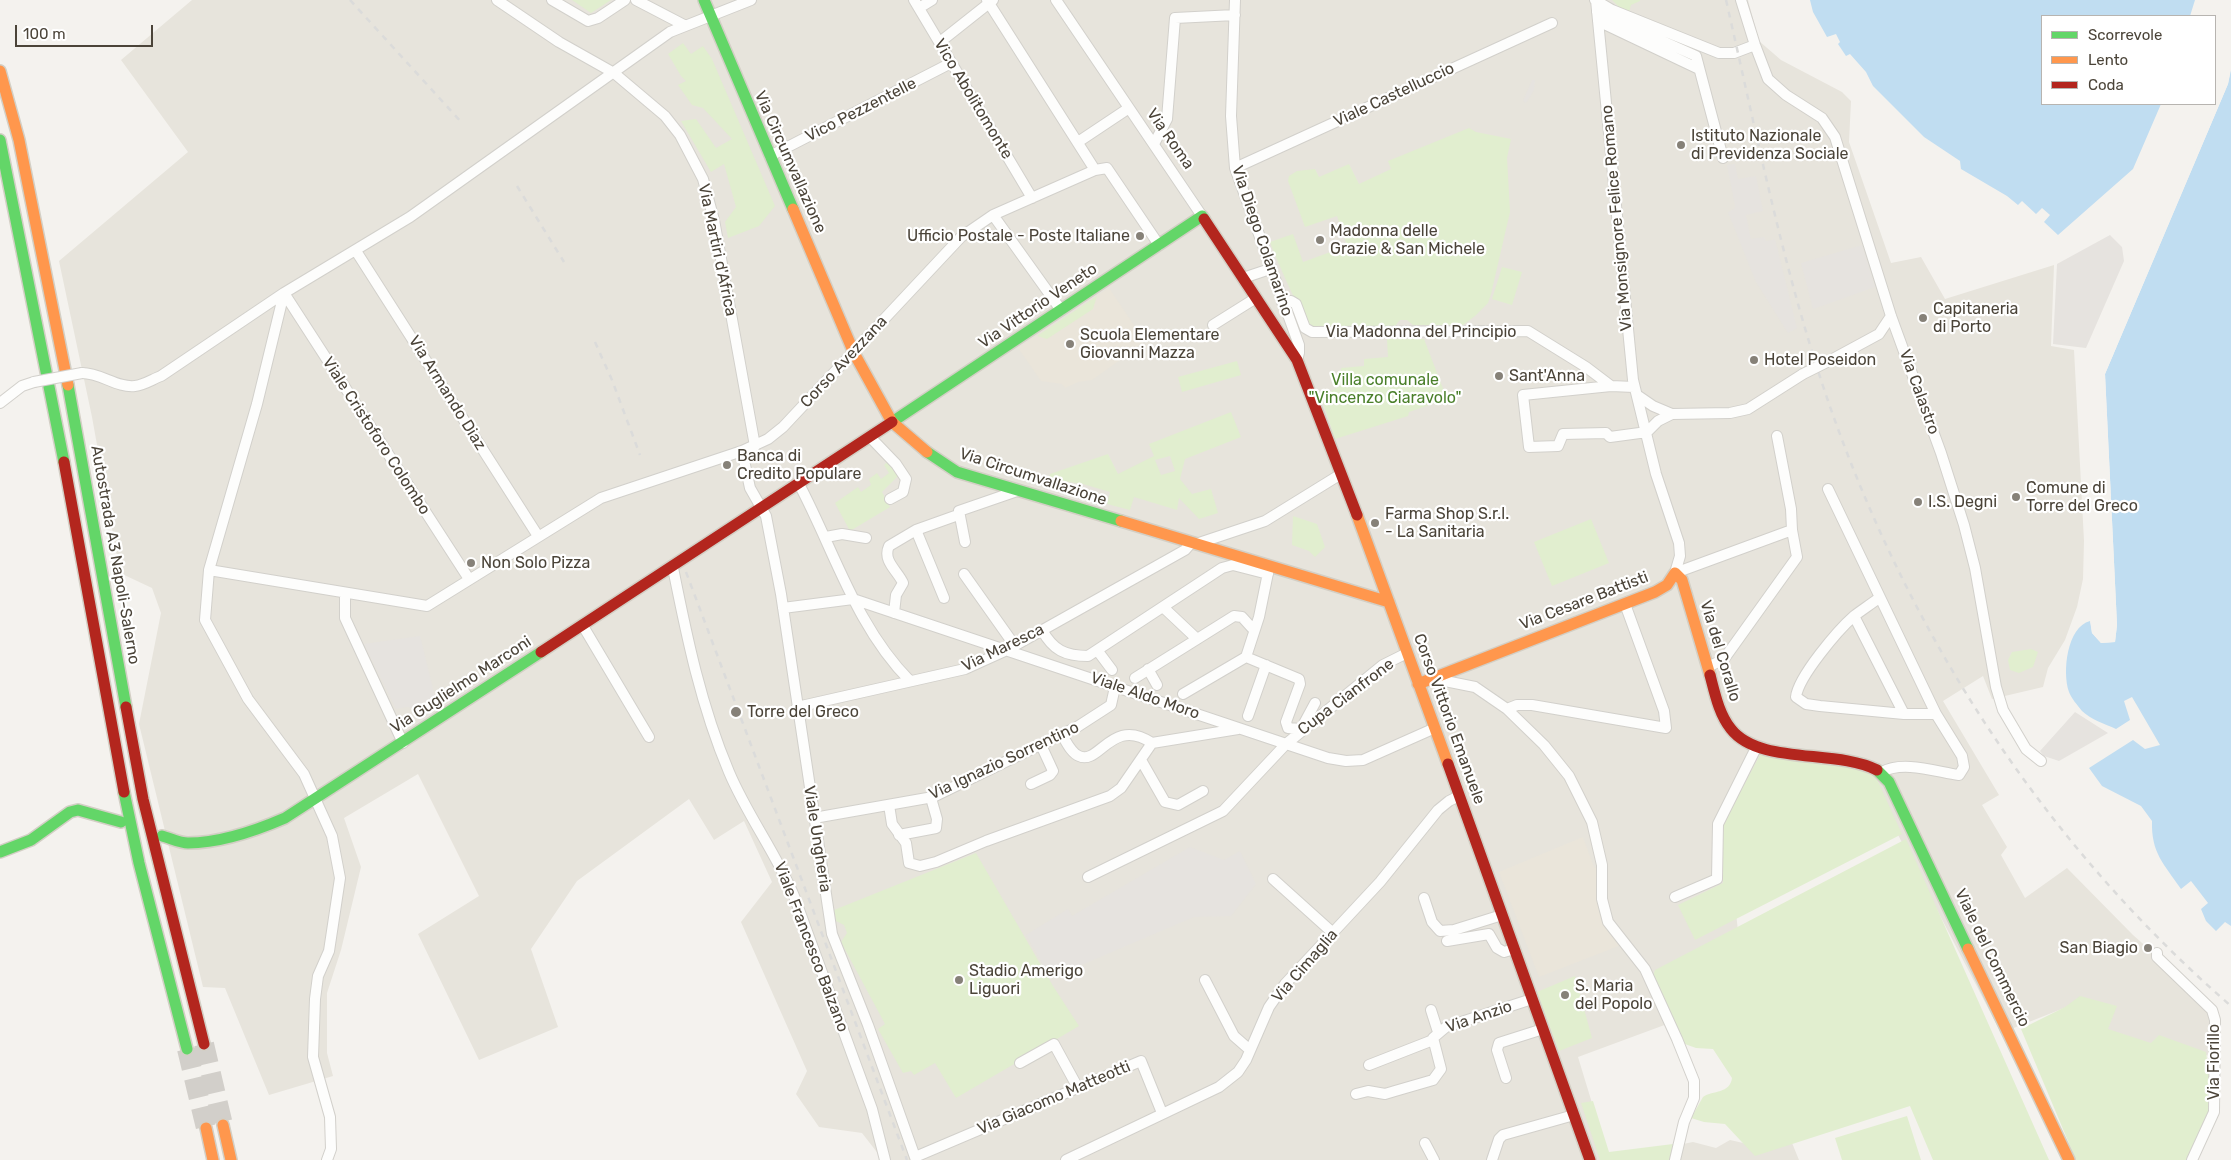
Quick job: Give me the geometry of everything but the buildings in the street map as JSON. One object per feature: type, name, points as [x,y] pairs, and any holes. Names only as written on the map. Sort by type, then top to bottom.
[{"type":"main road","name":"Via Circumvallazione","points":[[704,0],[854,353],[892,422],[931,456],[957,472],[1193,544],[1269,570],[1389,602]]},
{"type":"main road","name":"Autostrada A3 Napoli-Salerno","points":[[0,71],[19,140],[60,339],[143,799],[204,1044]]},
{"type":"main road","name":"Autostrada A3 Napoli-Salerno","points":[[0,140],[54,397],[118,768],[141,871],[187,1048]]},
{"type":"main road","name":"Via Vittorio Veneto","points":[[799,484],[1202,216]]},
{"type":"main road","name":"Via Roma","points":[[1202,216],[1256,298]]},
{"type":"main road","name":"Corso Vittorio Emanuele","points":[[1256,298],[1297,360],[1389,602],[1590,1160]]},
{"type":"main road","name":"Via Guglielmo Marconi","points":[[162,836],[186,843],[253,832],[285,818],[316,800],[799,484]]},
{"type":"main road","name":"Via Cesare Battisti","points":[[1418,684],[1655,592],[1667,585],[1675,573]]},
{"type":"main road","name":"Via del Corallo","points":[[1675,573],[1682,580],[1718,704],[1729,727],[1737,736],[1757,746],[1862,763],[1882,772]]},
{"type":"main road","name":"Viale del Commercio","points":[[1882,772],[1889,782],[2069,1160]]},
{"type":"main road","points":[[0,852],[31,840],[70,812],[78,810],[94,812],[121,822]]},
{"type":"main road","points":[[223,1125],[232,1160]]},
{"type":"main road","points":[[206,1128],[213,1160]]},
{"type":"street","name":"Via Martiri d'Africa","points":[[498,0],[559,42],[614,73],[665,116],[680,135],[702,180],[714,220],[755,446]]},
{"type":"street","points":[[552,0],[588,21],[598,18],[624,0]]},
{"type":"street","points":[[639,0],[684,26]]},
{"type":"street","points":[[0,403],[22,386],[34,382],[82,373],[100,375],[129,386],[144,383],[173,369],[284,294],[410,216],[670,32],[751,0]]},
{"type":"street","points":[[917,4],[932,0]]},
{"type":"street","name":"Via Roma","points":[[1057,0],[1202,216]]},
{"type":"street","name":"Via Diego Colamarino","points":[[1235,0],[1231,116],[1236,168],[1298,345],[1299,353],[1297,360]]},
{"type":"street","name":"Via Calastro","points":[[1741,0],[1752,47],[1768,79],[1786,95],[1822,118],[1835,138],[1891,316],[1941,453],[1964,525],[1975,568],[1995,679],[2003,710],[2026,749],[2042,761]]},
{"type":"street","points":[[940,42],[990,1],[1095,170],[1107,168],[1159,245]]},
{"type":"street","name":"Vico Abolitomonte","points":[[917,4],[1032,198]]},
{"type":"street","points":[[1597,7],[1719,53],[1734,53],[1752,47]]},
{"type":"street","points":[[1597,7],[1694,54],[1723,158]]},
{"type":"street","name":"Via Monsignore Felice Romano","points":[[1597,7],[1636,391],[1647,432]]},
{"type":"street","points":[[1154,144],[1166,119],[1175,18],[1235,15]]},
{"type":"street","name":"Viale Castelluccio","points":[[1236,168],[1552,23]]},
{"type":"street","name":"Vico Pezzentelle","points":[[770,156],[952,63]]},
{"type":"street","points":[[1078,142],[1129,108]]},
{"type":"street","name":"Corso Avezzana","points":[[209,570],[427,606],[570,516],[609,495],[755,446],[783,428],[854,353],[932,265],[961,237],[993,215],[1095,170]]},
{"type":"street","points":[[993,215],[1060,310]]},
{"type":"street","name":"Via Armando Diaz","points":[[356,251],[538,536]]},
{"type":"street","points":[[1244,278],[1270,269]]},
{"type":"street","points":[[284,294],[258,404],[209,570],[205,620],[211,635],[248,699],[304,774],[332,836],[340,878],[329,951],[318,976],[315,999],[313,1057],[330,1117],[331,1149],[327,1160]]},
{"type":"street","name":"Viale Cristoforo Colombo","points":[[284,294],[469,580]]},
{"type":"street","points":[[1213,325],[1256,298]]},
{"type":"street","name":"Via Madonna del Principio","points":[[1282,302],[1290,301],[1296,304],[1305,328],[1312,332],[1528,331],[1586,366],[1611,386]]},
{"type":"street","points":[[1672,414],[1658,421],[1647,432],[1622,436],[1610,436],[1606,433],[1564,434],[1558,446],[1530,447],[1523,395],[1611,386],[1636,391],[1653,406],[1672,414],[1730,413],[1748,409],[1803,374],[1879,334],[1891,316]]},
{"type":"street","points":[[1879,334],[1891,337],[1901,343]]},
{"type":"street","points":[[1647,432],[1656,474],[1679,543],[1680,556],[1675,573]]},
{"type":"street","points":[[1708,667],[1724,659],[1797,557],[1792,530],[1791,509],[1777,436]]},
{"type":"street","points":[[870,437],[896,464],[906,479],[903,492],[890,499]]},
{"type":"street","points":[[742,451],[750,488],[761,508]]},
{"type":"street","name":"Via Maresca","points":[[797,707],[965,669],[1011,648],[1193,544],[1266,522],[1341,474]]},
{"type":"street","points":[[799,484],[826,537],[853,599],[874,635],[910,681]]},
{"type":"street","points":[[965,542],[958,515],[959,511],[1019,491]]},
{"type":"street","points":[[1830,494],[1936,714],[1962,756],[1963,772],[1960,775],[1902,766],[1890,767],[1882,772]]},
{"type":"street","name":"Viale Ungheria","points":[[761,508],[766,516],[783,608],[832,934],[868,1025],[916,1159]]},
{"type":"street","points":[[894,613],[896,595],[903,583],[890,564],[887,550],[893,542],[916,530],[958,515]]},
{"type":"street","points":[[916,530],[944,598]]},
{"type":"street","points":[[1675,573],[1792,530]]},
{"type":"street","points":[[826,537],[842,534],[866,538]]},
{"type":"street","points":[[1042,630],[1049,643],[1070,656],[1088,656],[1205,578],[1229,565],[1269,570],[1256,630],[1246,657],[1183,694]]},
{"type":"street","name":"Viale Francesco Balzano","points":[[673,568],[690,653],[706,710],[729,774],[783,870],[794,896],[872,1109],[885,1160]]},
{"type":"street","points":[[964,574],[1011,648]]},
{"type":"street","points":[[345,593],[345,618],[403,742]]},
{"type":"street","points":[[1879,598],[1854,616],[1821,653],[1796,689],[1796,697],[1806,704],[1904,714],[1936,714]]},
{"type":"street","points":[[783,608],[853,599]]},
{"type":"street","name":"Viale Aldo Moro","points":[[853,599],[1011,648],[1115,686],[1328,758],[1346,761],[1364,760],[1435,728]]},
{"type":"street","points":[[1507,709],[1517,705],[1532,705],[1666,728],[1664,712],[1624,604]]},
{"type":"street","points":[[1164,607],[1197,639]]},
{"type":"street","points":[[1135,678],[1238,615],[1252,628]]},
{"type":"street","points":[[1854,616],[1904,714]]},
{"type":"street","points":[[583,626],[649,737]]},
{"type":"street","points":[[1097,650],[1112,670]]},
{"type":"street","name":"Cupa Cianfrone","points":[[1088,877],[1223,811],[1286,744],[1383,665],[1407,653]]},
{"type":"street","points":[[1246,657],[1297,677],[1300,681],[1286,722],[1288,728],[1301,729],[1315,703]]},
{"type":"street","points":[[1248,716],[1266,665]]},
{"type":"street","points":[[1148,669],[1157,685]]},
{"type":"street","points":[[1430,678],[1475,687],[1507,709],[1544,745],[1572,782],[1592,822],[1602,864],[1604,913],[1608,922],[1644,969],[1677,1038],[1695,1089],[1694,1098],[1684,1122],[1675,1160]]},
{"type":"street","name":"Via Ignazio Sorrentino","points":[[814,818],[931,798],[1041,745],[1111,705],[1115,686]]},
{"type":"street","points":[[1062,734],[1073,751],[1078,756],[1084,757],[1091,756],[1110,740],[1124,734],[1139,736],[1152,743],[1242,729]]},
{"type":"street","points":[[889,805],[892,824],[906,844],[909,863],[920,866],[936,862],[986,841],[1110,796],[1120,788],[1152,743]]},
{"type":"street","points":[[1031,784],[1050,775],[1053,771],[1041,745]]},
{"type":"street","points":[[1675,897],[1717,879],[1718,824],[1757,746]]},
{"type":"street","points":[[1141,760],[1164,802],[1178,805],[1203,791]]},
{"type":"street","name":"Via Cimaglia","points":[[1066,1160],[1219,1087],[1238,1072],[1250,1050],[1268,1007],[1285,984],[1380,882],[1438,810],[1459,796]]},
{"type":"street","points":[[899,836],[936,828],[937,820],[931,798]]},
{"type":"street","points":[[1273,879],[1333,933]]},
{"type":"street","points":[[1424,898],[1432,922],[1440,931],[1454,930],[1502,915]]},
{"type":"street","points":[[1447,941],[1484,934],[1492,936],[1500,950],[1504,952],[1514,949]]},
{"type":"street","name":"Via Fiorillo","points":[[2157,952],[2157,957],[2212,1010],[2215,1020],[2214,1112],[2192,1160]]},
{"type":"street","points":[[1205,980],[1234,1036],[1250,1050]]},
{"type":"street","name":"Via Anzio","points":[[1356,1094],[1368,1091],[1385,1094],[1433,1080],[1441,1068],[1436,1036],[1455,1024],[1532,999]]},
{"type":"street","points":[[1369,1065],[1436,1036],[1431,1010]]},
{"type":"street","points":[[1506,1078],[1497,1050],[1498,1043],[1543,1029]]},
{"type":"street","points":[[1020,1063],[1054,1044],[1078,1088]]},
{"type":"street","name":"Via Giacomo Matteotti","points":[[916,1159],[1141,1061],[1162,1113]]},
{"type":"street","points":[[1492,1160],[1499,1138],[1503,1135],[1574,1115]]},
{"type":"street","points":[[1425,1143],[1434,1160]]},
{"type":"shaded area","points":[[192,0],[1748,0],[1759,41],[1781,60],[1842,92],[1851,101],[1849,142],[1891,263],[1921,257],[1945,299],[2054,265],[2051,346],[2074,350],[2084,541],[2083,579],[2077,607],[2065,640],[2048,668],[2043,687],[1992,699],[1983,676],[1943,701],[1999,795],[1982,805],[2007,847],[2001,855],[2025,898],[2067,868],[2133,935],[2216,1008],[2209,1056],[2161,1040],[2152,1048],[2104,1030],[2082,1001],[2001,1033],[1869,779],[1727,831],[1738,931],[1678,1020],[1578,1057],[1609,1159],[1693,1142],[1716,1148],[1730,1140],[1761,1147],[1790,1138],[1799,1160],[883,1160],[862,1133],[819,1127],[796,1094],[807,1071],[741,922],[772,882],[744,821],[714,840],[689,799],[577,881],[531,949],[558,1027],[479,1060],[418,934],[479,896],[418,774],[344,818],[361,867],[341,950],[327,993],[327,1053],[333,1076],[269,1095],[225,988],[203,987],[139,724],[161,613],[152,588],[120,573],[92,417],[59,261],[188,152],[121,60]]},
{"type":"shaded area","points":[[1532,80],[1535,80],[1534,90],[1526,103],[1523,101]]},
{"type":"shaded area","points":[[1735,164],[1738,179],[1756,176],[1763,211],[1746,215],[1750,235],[1751,239],[1764,237],[1766,241],[1775,239],[1797,328],[1788,333],[1756,282],[1728,212],[1734,209],[1735,206],[1727,165]]},
{"type":"shaded area","points":[[2110,235],[2122,247],[2124,261],[2086,348],[2053,344],[2057,264]]},
{"type":"shaded area","points":[[1862,245],[1875,287],[1813,309],[1801,263]]},
{"type":"shaded area","points":[[1109,288],[1144,340],[1134,350],[1092,380],[1078,382],[1065,388],[1062,384],[1041,381],[1018,348]]},
{"type":"shaded area","points":[[420,636],[437,705],[420,714],[416,709],[407,707],[396,709],[364,644]]},
{"type":"shaded area","points":[[2075,712],[2108,733],[2059,761],[2044,756],[2040,751]]},
{"type":"shaded area","points":[[1583,837],[1596,868],[1602,922],[1621,945],[1539,977],[1499,872]]},
{"type":"shaded area","points":[[1190,847],[1224,860],[1240,851],[1256,884],[1231,916],[1194,917],[1051,978],[1026,935],[1068,909],[1072,916]]},
{"type":"green space","points":[[572,0],[611,0],[591,13]]},
{"type":"green space","points":[[1612,0],[1640,1],[1631,5],[1629,12],[1620,8]]},
{"type":"green space","points":[[683,43],[691,54],[703,46],[712,59],[775,206],[759,226],[728,238],[725,222],[736,207],[724,164],[711,172],[681,121],[696,119],[716,148],[732,139],[703,108],[692,105],[678,85],[686,81],[668,54]]},
{"type":"green space","points":[[1469,128],[1476,132],[1511,139],[1507,158],[1510,212],[1488,303],[1463,325],[1413,325],[1407,320],[1400,320],[1395,326],[1314,329],[1297,303],[1270,242],[1293,234],[1303,262],[1347,246],[1337,216],[1305,227],[1288,181],[1289,176],[1297,171],[1315,169],[1319,177],[1349,164],[1359,184],[1391,169],[1388,161]]},
{"type":"green space","points":[[1502,267],[1522,272],[1512,305],[1492,299]]},
{"type":"green space","points":[[1097,296],[1093,309],[1047,339],[1037,336]]},
{"type":"green space","name":"Villa comunale \"Vincenzo Ciaravolo\"","points":[[1387,339],[1424,339],[1447,399],[1409,412],[1408,416],[1335,439],[1321,397],[1342,385],[1341,368],[1364,366],[1364,359],[1388,357]]},
{"type":"green space","points":[[1237,361],[1241,375],[1182,392],[1178,377]]},
{"type":"green space","points":[[1231,412],[1241,437],[1185,459],[1180,479],[1192,494],[1211,489],[1218,513],[1199,519],[1179,498],[1177,510],[1134,497],[1130,510],[1107,504],[1110,492],[1083,484],[1049,479],[1050,474],[1108,454],[1118,474],[1154,456],[1149,444]],"holes":[[[1170,456],[1175,471],[1161,475],[1155,460]]]},
{"type":"green space","points":[[887,462],[900,474],[882,492],[890,507],[850,531],[835,503],[858,487],[861,492],[871,485],[869,479],[877,473],[881,479],[889,473],[884,465]]},
{"type":"green space","points":[[1293,516],[1317,524],[1325,547],[1315,557],[1309,551],[1292,545]]},
{"type":"green space","points":[[1591,519],[1609,563],[1552,586],[1534,542]]},
{"type":"green space","points":[[2031,649],[2038,652],[2033,667],[2019,673],[2010,670],[2008,660],[2012,652]]},
{"type":"green space","points":[[1761,753],[1863,768],[1875,775],[1902,834],[1695,940],[1678,905],[1723,883],[1721,828]]},
{"type":"green space","points":[[1906,839],[2049,1160],[1933,1160],[1910,1106],[1755,1156],[1725,1124],[1704,1122],[1691,1118],[1703,1097],[1725,1089],[1731,1083],[1732,1078],[1713,1049],[1696,1048],[1682,1043],[1653,976],[1655,970]]},
{"type":"green space","name":"Stadio Amerigo Liguori","points":[[976,853],[1053,986],[1079,1026],[956,1098],[935,1063],[914,1075],[911,1071],[903,1073],[878,1029],[885,1024],[841,942],[847,933],[844,925],[836,921],[834,910]]},
{"type":"green space","points":[[1575,976],[1592,1038],[1559,1051],[1537,992]]},
{"type":"green space","points":[[2080,996],[2117,1006],[2108,1029],[2151,1043],[2159,1035],[2206,1052],[2214,1112],[2192,1160],[2076,1160],[2021,1029],[2065,1007]]},
{"type":"green space","points":[[1593,1101],[1609,1152],[1673,1144],[1672,1160],[1600,1160],[1581,1103]]},
{"type":"green space","points":[[1907,1116],[1921,1160],[1842,1160],[1835,1138]]},
{"type":"water","points":[[1810,0],[2195,0],[2190,15],[2041,15],[2041,105],[2161,105],[2133,169],[2058,235],[2044,222],[2050,215],[2042,208],[2036,214],[2022,201],[2018,205],[2007,196],[1961,169],[1960,161],[1924,137],[1873,86],[1866,72],[1850,54],[1846,56],[1838,44],[1840,42],[1836,34],[1827,37],[1813,12]]},
{"type":"water","points":[[2231,70],[2231,926],[2225,922],[2216,931],[2206,921],[2201,909],[2208,903],[2191,881],[2181,889],[2164,865],[2156,850],[2152,832],[2152,821],[2141,806],[2102,786],[2089,768],[2133,740],[2145,749],[2160,745],[2132,697],[2124,701],[2130,720],[2116,729],[2093,719],[2082,711],[2070,694],[2066,673],[2071,641],[2082,625],[2090,621],[2092,633],[2101,643],[2115,642],[2117,625],[2105,374],[2228,84]]},
{"type":"pier","points":[[2231,67],[2228,84],[2105,374],[2117,625],[2115,642],[2101,643],[2092,633],[2090,618],[2094,632],[2102,641],[2113,640],[2114,625],[2102,373]]},
{"type":"tunnel","points":[[204,1044],[223,1125]]},
{"type":"tunnel","points":[[187,1049],[206,1128]]},
{"type":"railway","points":[[350,0],[463,124]]},
{"type":"railway","points":[[1726,0],[1771,197],[1810,344],[1825,392],[1858,480],[1896,565],[1939,647],[1987,726],[2041,802],[2099,874],[2163,942],[2231,1006]]},
{"type":"railway","points":[[517,186],[564,262]]},
{"type":"railway","points":[[595,342],[612,380],[640,455]]},
{"type":"railway","points":[[686,572],[907,1160]]},
{"type":"traffic: fast","points":[[704,0],[793,209]]},
{"type":"traffic: fast","points":[[0,140],[64,462]]},
{"type":"traffic: fast","points":[[892,422],[1202,216],[1204,219]]},
{"type":"traffic: fast","points":[[68,385],[126,707]]},
{"type":"traffic: fast","points":[[927,452],[957,472],[1121,521]]},
{"type":"traffic: fast","points":[[162,836],[185,843],[213,841],[250,832],[285,818],[541,652]]},
{"type":"traffic: fast","points":[[1877,770],[1889,782],[1968,949]]},
{"type":"traffic: fast","points":[[124,792],[139,863],[187,1049]]},
{"type":"traffic: fast","points":[[0,852],[31,840],[70,812],[78,810],[121,822]]},
{"type":"traffic: slow","points":[[0,71],[19,140],[68,385]]},
{"type":"traffic: slow","points":[[793,209],[854,353],[892,422],[927,452]]},
{"type":"traffic: slow","points":[[1357,515],[1448,764]]},
{"type":"traffic: slow","points":[[1121,521],[1389,602]]},
{"type":"traffic: slow","points":[[1418,684],[1655,592],[1667,585],[1675,573],[1682,580],[1710,675]]},
{"type":"traffic: slow","points":[[1968,949],[2069,1160]]},
{"type":"traffic: slow","points":[[223,1125],[231,1160]]},
{"type":"traffic: slow","points":[[206,1128],[213,1160]]},
{"type":"traffic: jam","points":[[1204,219],[1297,360],[1357,515]]},
{"type":"traffic: jam","points":[[541,652],[892,422]]},
{"type":"traffic: jam","points":[[64,462],[124,792]]},
{"type":"traffic: jam","points":[[1710,675],[1723,717],[1731,729],[1744,740],[1760,748],[1841,760],[1877,770]]},
{"type":"traffic: jam","points":[[126,707],[143,799],[204,1044]]},
{"type":"traffic: jam","points":[[1448,764],[1590,1160]]},
{"type":"place","name":"Istituto Nazionale di Previdenza Sociale","points":[[1681,145]]},
{"type":"place","name":"Ufficio Postale - Poste Italiane","points":[[1140,236]]},
{"type":"place","name":"Madonna delle Grazie & San Michele","points":[[1320,240]]},
{"type":"place","name":"Capitaneria di Porto","points":[[1923,318]]},
{"type":"place","name":"Scuola Elementare Giovanni Mazza","points":[[1070,344]]},
{"type":"place","name":"Hotel Poseidon","points":[[1754,360]]},
{"type":"place","name":"Sant'Anna","points":[[1499,376]]},
{"type":"place","name":"Banca di Credito Populare","points":[[727,465]]},
{"type":"place","name":"Comune di Torre del Greco","points":[[2016,497]]},
{"type":"place","name":"I.S. Degni","points":[[1918,502]]},
{"type":"place","name":"Farma Shop S.r.l. - La Sanitaria","points":[[1375,523]]},
{"type":"place","name":"Non Solo Pizza","points":[[471,563]]},
{"type":"place","name":"Torre del Greco","points":[[736,712]]},
{"type":"place","name":"San Biagio","points":[[2148,948]]},
{"type":"place","name":"Stadio Amerigo Liguori","points":[[959,980]]},
{"type":"place","name":"S. Maria del Popolo","points":[[1565,995]]}]
